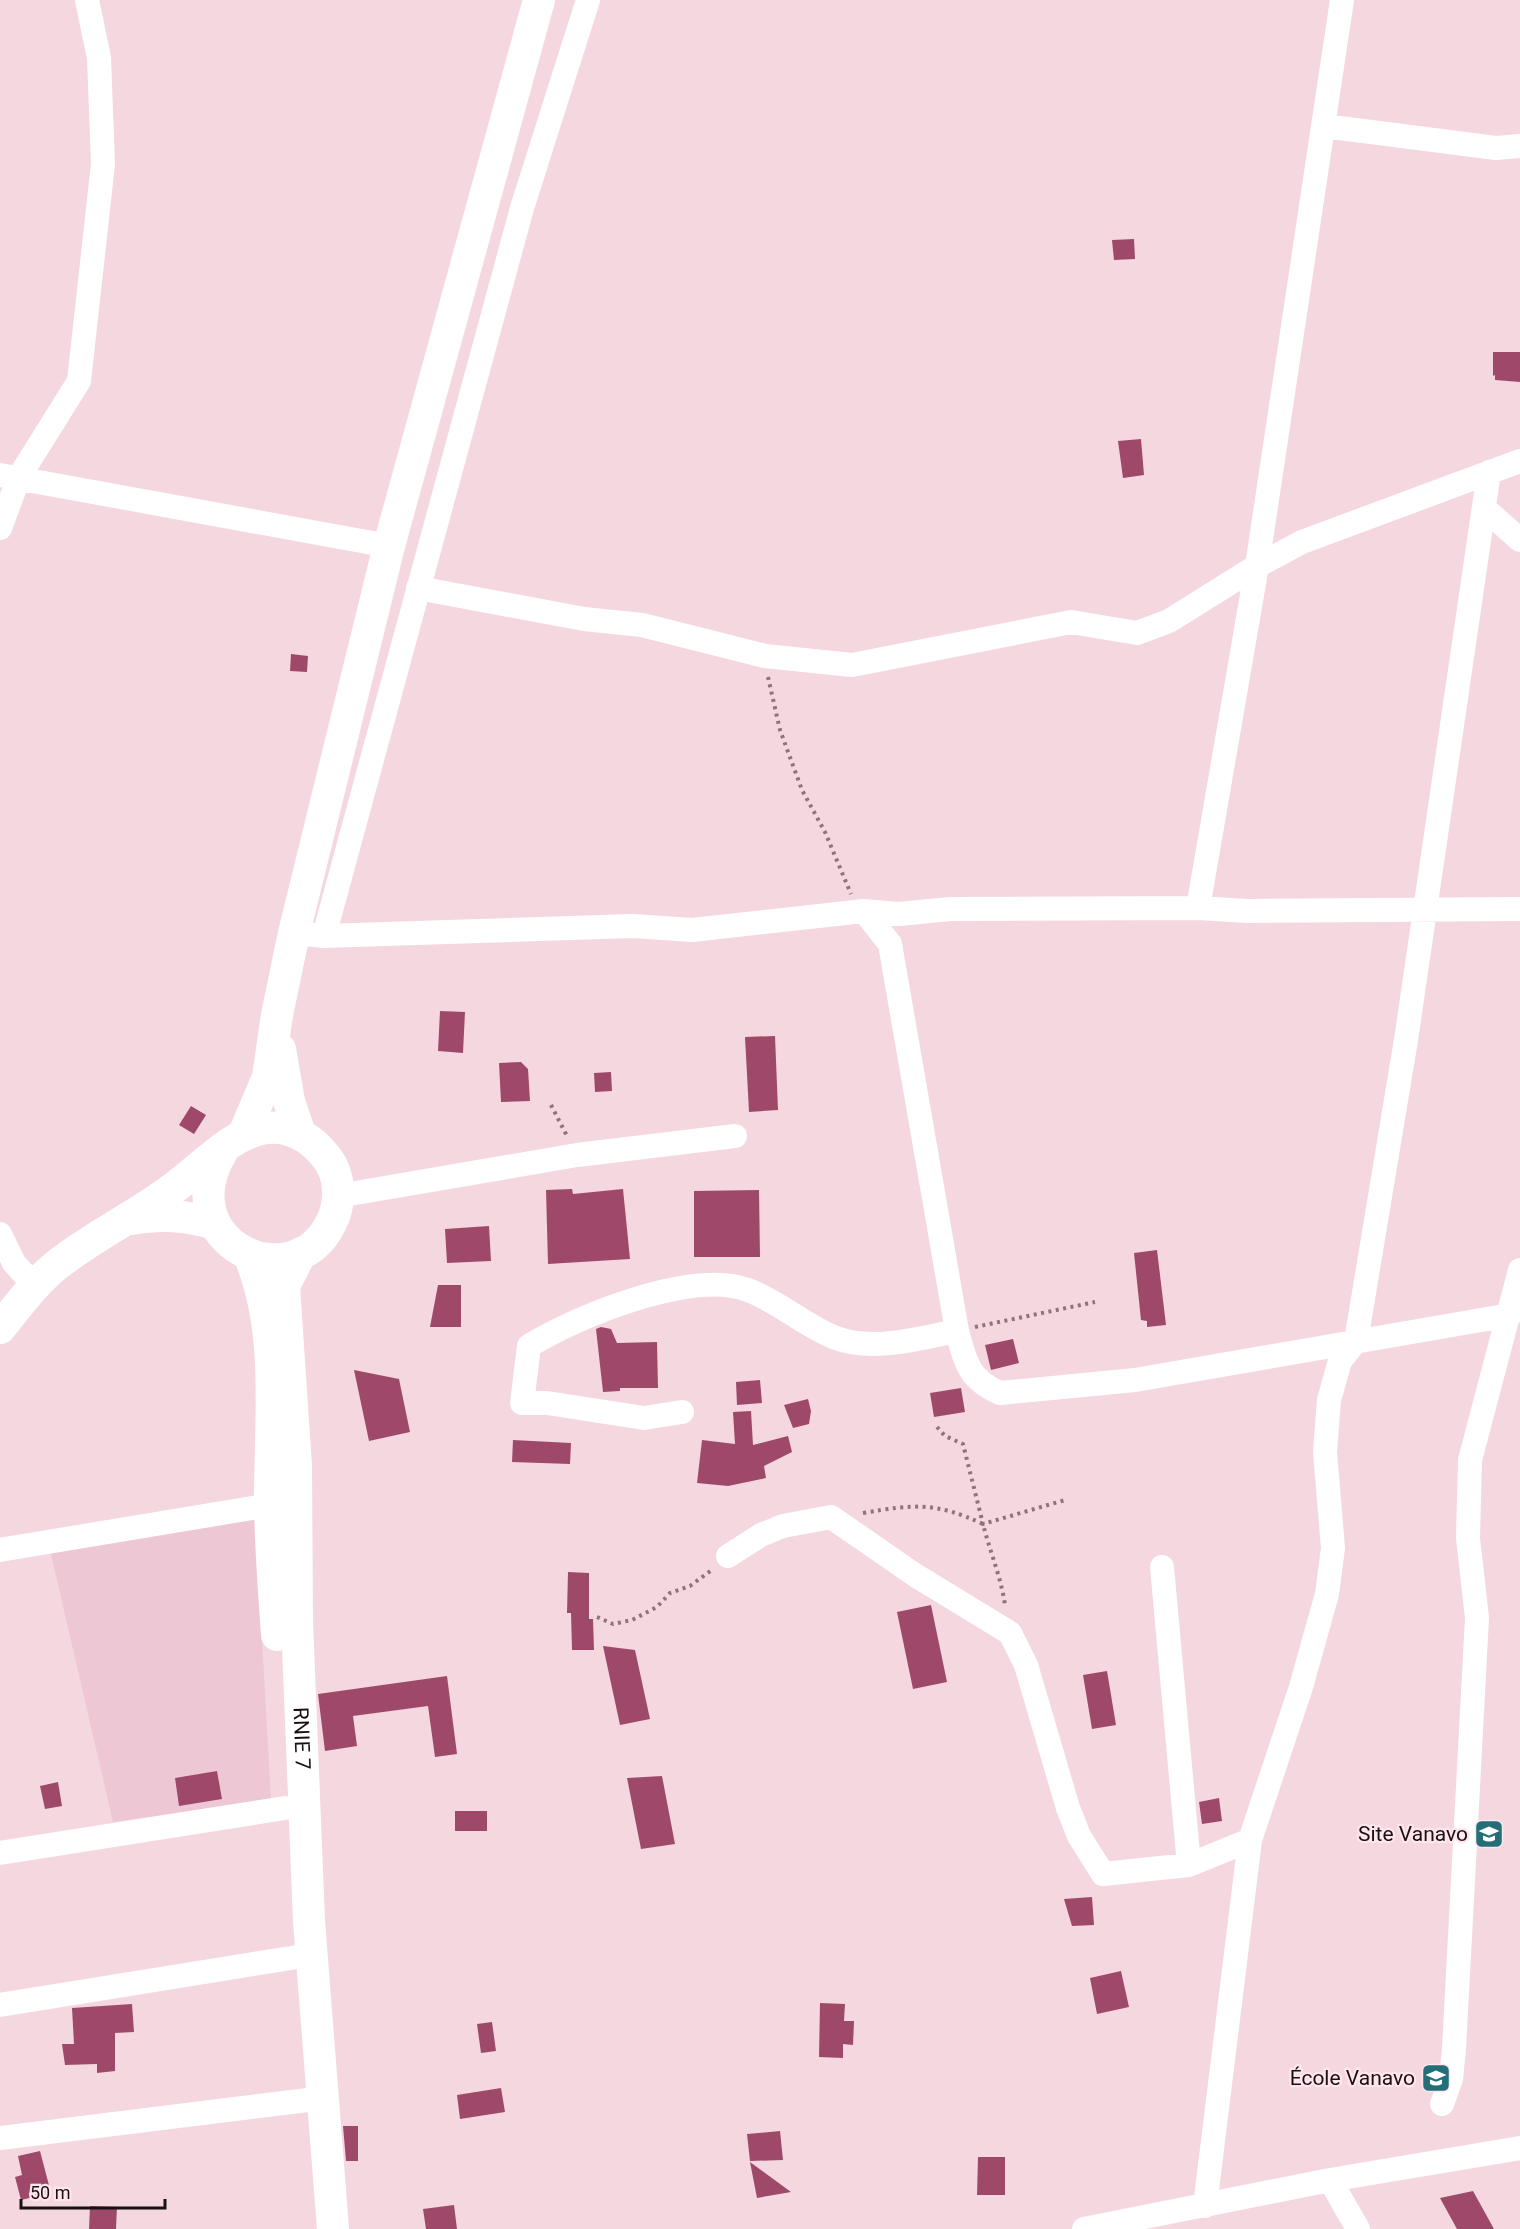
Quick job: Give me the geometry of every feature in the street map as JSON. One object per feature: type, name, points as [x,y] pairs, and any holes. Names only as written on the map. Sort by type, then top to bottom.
[{"type":"main road","name":"RNIE 7","points":[[234,1142],[263,1128],[282,1128],[300,1134],[318,1145],[330,1162],[337,1182],[338,1196],[331,1224],[319,1241],[301,1253],[285,1259],[267,1259],[249,1255],[229,1243],[214,1224],[208,1206],[207,1186],[213,1167],[234,1142],[268,1077],[277,1015],[309,934],[389,546],[539,0]]},
{"type":"main road","name":"RNIE 7","points":[[277,1015],[282,1068],[289,1101],[300,1134]]},
{"type":"main road","points":[[0,1328],[34,1285],[56,1265],[118,1221],[169,1192],[234,1142]]},
{"type":"main road","points":[[118,1221],[167,1214],[188,1216],[214,1224]]},
{"type":"main road","name":"RNIE 7","points":[[301,1253],[284,1286],[296,1466],[297,1621],[309,1921],[333,2229]]},
{"type":"main road","name":"RNIE 7","points":[[249,1255],[260,1281],[266,1306],[270,1355],[270,1505],[285,1808],[308,2100],[314,2229]]},
{"type":"street","points":[[0,528],[9,476],[79,381],[103,164],[99,58],[87,0]]},
{"type":"street","points":[[588,0],[522,208],[418,588],[309,934],[633,926],[692,930],[864,911],[899,914],[950,909],[1198,908],[1247,911],[1520,909]]},
{"type":"street","points":[[1198,908],[1257,566],[1342,0]]},
{"type":"street","points":[[1324,126],[1496,148],[1520,146]]},
{"type":"street","points":[[418,588],[584,619],[642,625],[765,656],[852,666],[1071,621],[1137,633],[1169,621],[1257,566],[1302,542],[1520,460]]},
{"type":"street","points":[[1205,2206],[1250,1840],[1301,1688],[1327,1594],[1333,1548],[1325,1452],[1329,1400],[1340,1360],[1356,1341],[1406,1040],[1489,472]]},
{"type":"street","points":[[9,476],[389,546]]},
{"type":"street","points":[[1484,508],[1520,540]]},
{"type":"street","points":[[864,911],[890,944],[957,1330],[966,1364],[980,1384],[1000,1394],[1135,1380],[1510,1315]]},
{"type":"street","points":[[338,1196],[577,1155],[735,1136]]},
{"type":"street","points":[[0,1234],[14,1263],[34,1285]]},
{"type":"street","points":[[1442,2104],[1451,2079],[1454,2049],[1476,1618],[1468,1538],[1470,1460],[1520,1270]]},
{"type":"street","points":[[682,1412],[644,1418],[547,1403],[522,1403],[529,1346],[548,1334],[620,1303],[696,1286],[724,1285],[748,1290],[836,1338],[860,1344],[957,1330]]},
{"type":"street","points":[[0,1550],[270,1505]]},
{"type":"street","points":[[728,1556],[761,1535],[783,1526],[831,1517],[915,1575],[1010,1633],[1026,1665],[1068,1808],[1079,1836],[1103,1874],[1189,1865],[1250,1840]]},
{"type":"street","points":[[1162,1567],[1189,1865]]},
{"type":"street","points":[[0,1853],[285,1808]]},
{"type":"street","points":[[0,2005],[297,1957]]},
{"type":"street","points":[[0,2138],[308,2100]]},
{"type":"street","points":[[1084,2229],[1155,2222],[1205,2206],[1330,2180],[1520,2148]]},
{"type":"street","points":[[1330,2180],[1358,2229]]},
{"type":"path","points":[[765,656],[769,687],[780,730],[802,790],[825,832],[852,896],[864,911]]},
{"type":"path","points":[[551,1105],[577,1155]]},
{"type":"path","points":[[957,1330],[1033,1317],[1095,1302]]},
{"type":"path","points":[[937,1427],[945,1436],[963,1444],[989,1548],[1002,1581],[1010,1633]]},
{"type":"path","points":[[831,1517],[929,1505],[955,1511],[983,1524],[1065,1500]]},
{"type":"path","points":[[597,1617],[613,1624],[632,1620],[657,1607],[670,1593],[690,1586],[728,1556]]},
{"type":"shaded area","points":[[255,1518],[271,1799],[113,1822],[50,1550]]},
{"type":"building","points":[[1134,239],[1135,259],[1114,260],[1112,240]]},
{"type":"building","points":[[1493,352],[1520,352],[1520,382],[1495,380]]},
{"type":"building","points":[[1141,439],[1144,475],[1123,478],[1118,441]]},
{"type":"building","points":[[291,654],[308,656],[307,672],[290,671]]},
{"type":"building","points":[[440,1011],[465,1012],[463,1053],[438,1051]]},
{"type":"building","points":[[775,1036],[778,1110],[749,1112],[745,1037]]},
{"type":"building","points":[[521,1062],[528,1069],[530,1101],[501,1102],[499,1063]]},
{"type":"building","points":[[611,1072],[612,1091],[595,1092],[594,1073]]},
{"type":"building","points":[[191,1106],[206,1115],[194,1134],[179,1125]]},
{"type":"building","points":[[572,1189],[573,1194],[623,1189],[630,1259],[548,1264],[546,1190]]},
{"type":"building","points":[[759,1190],[760,1257],[694,1257],[694,1191]]},
{"type":"building","points":[[489,1226],[491,1261],[447,1263],[445,1229]]},
{"type":"building","points":[[1157,1250],[1166,1325],[1147,1327],[1147,1321],[1141,1320],[1134,1253]]},
{"type":"building","points":[[438,1285],[461,1285],[461,1327],[430,1327]]},
{"type":"building","points":[[601,1327],[611,1329],[617,1343],[657,1342],[658,1388],[620,1388],[620,1391],[603,1392],[596,1329]]},
{"type":"building","points":[[1013,1339],[1019,1363],[991,1370],[985,1345]]},
{"type":"building","points":[[354,1370],[399,1379],[410,1432],[369,1441]]},
{"type":"building","points":[[760,1380],[762,1403],[737,1405],[736,1382]]},
{"type":"building","points":[[961,1388],[965,1412],[934,1417],[930,1393]]},
{"type":"building","points":[[808,1399],[811,1411],[809,1424],[793,1428],[784,1405]]},
{"type":"building","points":[[751,1411],[753,1445],[788,1436],[792,1452],[764,1466],[766,1478],[728,1486],[697,1483],[702,1440],[735,1444],[733,1412]]},
{"type":"building","points":[[513,1440],[571,1443],[570,1464],[512,1462]]},
{"type":"building","points":[[568,1572],[589,1573],[589,1619],[593,1619],[594,1650],[572,1650],[571,1613],[567,1613]]},
{"type":"building","points":[[931,1605],[947,1682],[913,1689],[897,1612]]},
{"type":"building","points":[[603,1646],[635,1650],[650,1719],[620,1725]]},
{"type":"building","points":[[1107,1671],[1116,1725],[1092,1729],[1083,1675]]},
{"type":"building","points":[[447,1676],[457,1754],[435,1757],[428,1706],[353,1716],[357,1746],[325,1751],[318,1694]]},
{"type":"building","points":[[217,1771],[222,1799],[179,1806],[175,1778]]},
{"type":"building","points":[[662,1776],[675,1844],[641,1849],[627,1778]]},
{"type":"building","points":[[58,1782],[62,1806],[45,1809],[40,1786]]},
{"type":"building","points":[[1219,1798],[1222,1821],[1202,1824],[1199,1802]]},
{"type":"building","points":[[455,1811],[487,1811],[487,1831],[455,1831]]},
{"type":"building","points":[[1092,1897],[1094,1925],[1072,1926],[1064,1899]]},
{"type":"building","points":[[1121,1971],[1129,2007],[1097,2014],[1090,1978]]},
{"type":"building","points":[[820,2003],[845,2004],[844,2021],[854,2021],[853,2045],[843,2044],[843,2058],[819,2057]]},
{"type":"building","points":[[132,2004],[134,2032],[115,2033],[115,2071],[97,2073],[97,2064],[65,2065],[62,2044],[74,2044],[72,2008]]},
{"type":"building","points":[[492,2022],[496,2051],[481,2053],[477,2024]]},
{"type":"building","points":[[501,2088],[505,2112],[460,2119],[457,2095]]},
{"type":"building","points":[[343,2126],[358,2126],[358,2161],[346,2161]]},
{"type":"building","points":[[780,2131],[783,2160],[750,2161],[747,2134]]},
{"type":"building","points":[[40,2151],[51,2193],[21,2200],[15,2177],[22,2175],[18,2156]]},
{"type":"building","points":[[978,2157],[1005,2157],[1005,2195],[977,2195]]},
{"type":"building","points":[[750,2162],[791,2192],[757,2198]]},
{"type":"building","points":[[1473,2191],[1494,2229],[1457,2229],[1440,2198]]},
{"type":"building","points":[[454,2205],[457,2229],[426,2229],[423,2209]]},
{"type":"building","points":[[90,2206],[117,2207],[116,2229],[89,2229]]},
{"type":"place","name":"Site Vanavo","points":[[1489,1834]]},
{"type":"place","name":"École Vanavo","points":[[1436,2078]]}]
